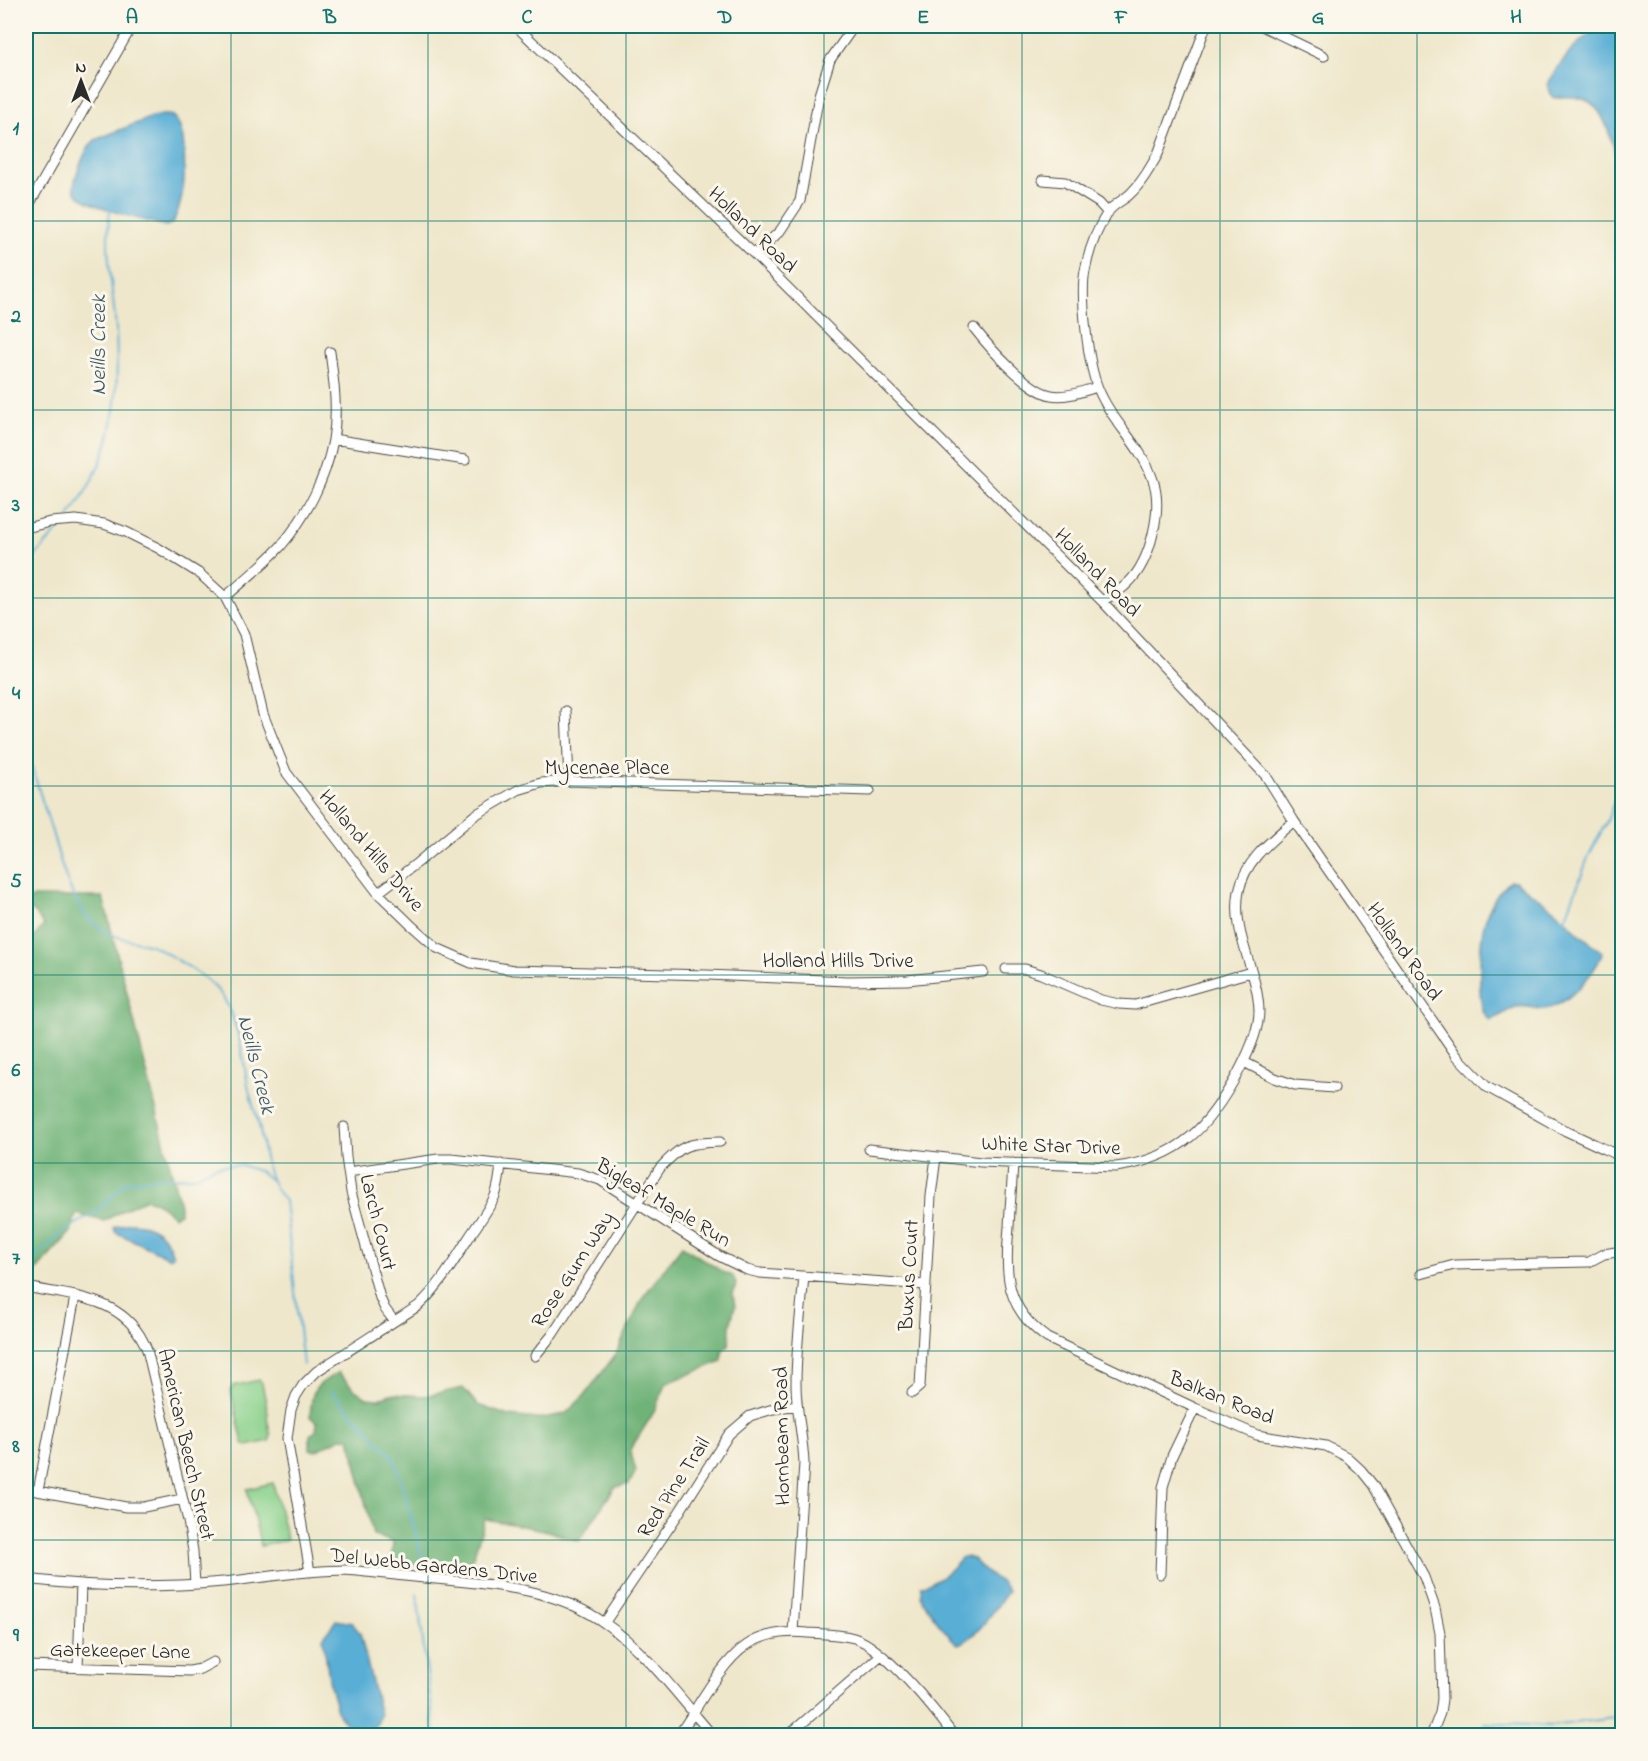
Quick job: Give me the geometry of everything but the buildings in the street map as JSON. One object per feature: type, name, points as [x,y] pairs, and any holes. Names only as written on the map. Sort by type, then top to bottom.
[{"type":"street","points":[[26,210],[132,26]]},
{"type":"street","name":"Holland Road","points":[[516,26],[755,255],[1102,601],[1266,776],[1294,821],[1457,1056],[1488,1087],[1566,1131],[1623,1157]]},
{"type":"street","points":[[755,255],[780,231],[800,201],[819,95],[831,60],[854,26]]},
{"type":"street","points":[[1102,601],[1128,584],[1143,565],[1151,542],[1157,506],[1153,478],[1136,447],[1111,416],[1097,387],[1084,314],[1084,273],[1095,236],[1107,213],[1115,204],[1129,195],[1158,154],[1206,26]]},
{"type":"street","points":[[1262,26],[1324,56]]},
{"type":"street","points":[[1043,180],[1065,182],[1099,203],[1107,213]]},
{"type":"street","points":[[974,328],[985,342],[1031,387],[1051,395],[1072,394],[1097,387]]},
{"type":"street","points":[[225,597],[273,554],[300,520],[325,470],[333,439],[335,411],[330,352]]},
{"type":"street","points":[[333,439],[465,459]]},
{"type":"street","name":"Holland Hills Drive","points":[[26,528],[50,522],[76,520],[104,524],[126,532],[201,574],[225,597],[244,634],[263,714],[286,772],[378,893],[437,948],[471,963],[514,970],[847,981],[907,980],[983,972]]},
{"type":"street","points":[[566,711],[569,781]]},
{"type":"street","name":"Mycenae Place","points":[[378,893],[475,815],[518,790],[541,783],[569,781],[870,791]]},
{"type":"street","name":"White Star Drive","points":[[869,1149],[981,1162],[1116,1167],[1151,1159],[1175,1148],[1197,1132],[1213,1115],[1244,1062],[1258,1026],[1257,996],[1238,920],[1239,889],[1246,870],[1259,853],[1294,821]]},
{"type":"street","points":[[1006,969],[1024,969],[1041,974],[1101,1000],[1119,1005],[1135,1005],[1251,972]]},
{"type":"street","points":[[1244,1062],[1275,1078],[1295,1085],[1334,1088]]},
{"type":"street","name":"Larch Court","points":[[344,1127],[351,1192],[380,1298],[394,1321]]},
{"type":"street","name":"Rose Gum Way","points":[[535,1356],[553,1334],[660,1168],[674,1153],[692,1143],[720,1142]]},
{"type":"street","name":"Buxus Court","points":[[912,1393],[920,1386],[931,1196],[936,1156]]},
{"type":"street","name":"Bigleaf Maple Run","points":[[348,1172],[452,1159],[578,1173],[600,1180],[735,1265],[760,1273],[926,1286]]},
{"type":"street","name":"Balkan Road","points":[[1013,1163],[1006,1262],[1008,1284],[1023,1317],[1035,1329],[1047,1338],[1257,1435],[1326,1446],[1347,1457],[1372,1485],[1424,1577],[1435,1608],[1440,1633],[1442,1699],[1440,1713],[1431,1736]]},
{"type":"street","points":[[310,1572],[287,1438],[291,1410],[296,1396],[317,1371],[418,1306],[439,1284],[495,1196],[501,1164]]},
{"type":"street","points":[[1421,1274],[1454,1265],[1589,1262],[1604,1254],[1623,1251]]},
{"type":"street","name":"Hornbeam Road","points":[[793,1632],[804,1463],[796,1383],[804,1276]]},
{"type":"street","name":"American Beech Street","points":[[26,1287],[97,1301],[118,1311],[144,1341],[194,1551],[195,1584]]},
{"type":"street","points":[[38,1491],[75,1297]]},
{"type":"street","name":"Red Pine Trail","points":[[604,1622],[675,1519],[729,1434],[750,1416],[773,1408],[797,1405]]},
{"type":"street","points":[[1160,1574],[1163,1487],[1172,1456],[1195,1408]]},
{"type":"street","points":[[26,1489],[126,1507],[144,1508],[182,1499]]},
{"type":"street","name":"Del Webb Gardens Drive","points":[[26,1579],[144,1586],[195,1584],[346,1570],[513,1587],[546,1594],[573,1605],[604,1622],[643,1656],[713,1736]]},
{"type":"street","points":[[78,1668],[81,1584]]},
{"type":"street","points":[[678,1736],[718,1675],[735,1655],[747,1645],[768,1636],[793,1632],[854,1638],[869,1645],[936,1712],[954,1736]]},
{"type":"street","points":[[775,1736],[791,1733],[881,1655]]},
{"type":"street","name":"Gatekeeper Lane","points":[[26,1666],[190,1671],[213,1662]]},
{"type":"green space","points":[[34,897],[103,897],[180,1205],[180,1213],[174,1216],[156,1202],[146,1199],[104,1221],[76,1214],[71,1232],[34,1273],[29,1275],[26,1274],[26,957],[31,941],[44,925],[26,906],[26,902]]},
{"type":"green space","points":[[682,1246],[733,1276],[736,1284],[733,1294],[735,1306],[730,1326],[729,1345],[722,1351],[722,1361],[665,1384],[654,1412],[630,1450],[636,1471],[629,1484],[615,1487],[579,1541],[544,1530],[485,1519],[471,1564],[451,1560],[441,1568],[391,1562],[393,1542],[373,1535],[350,1438],[341,1438],[315,1451],[310,1449],[310,1435],[316,1431],[317,1422],[310,1417],[315,1389],[338,1372],[354,1389],[367,1398],[380,1399],[390,1394],[425,1396],[463,1388],[478,1405],[509,1416],[537,1419],[565,1414],[584,1396],[616,1354],[643,1297]]},
{"type":"green space","points":[[259,1380],[262,1383],[271,1436],[269,1441],[247,1446],[243,1443],[231,1391],[233,1386]]},
{"type":"green space","points":[[273,1483],[287,1540],[261,1546],[247,1489]]},
{"type":"water","points":[[1613,26],[1622,26],[1622,152],[1616,153],[1603,118],[1597,109],[1581,98],[1554,98],[1548,86],[1568,54],[1579,43],[1594,32]]},
{"type":"water","points":[[172,116],[177,122],[183,142],[182,192],[173,223],[166,226],[131,217],[80,197],[74,188],[75,180],[85,152],[95,140],[152,117]]},
{"type":"water","points":[[1510,881],[1515,881],[1556,911],[1602,952],[1602,955],[1586,980],[1562,1002],[1544,1009],[1516,1007],[1490,1020],[1484,1013],[1480,995],[1480,956],[1483,932],[1486,918],[1494,901]]},
{"type":"water","points":[[130,1223],[145,1225],[158,1231],[167,1242],[173,1256],[170,1258],[115,1232],[114,1227]]},
{"type":"water","points":[[962,1557],[973,1559],[1002,1583],[1008,1591],[979,1629],[958,1644],[943,1629],[927,1607],[921,1596],[921,1586],[944,1575]]},
{"type":"water","points":[[336,1620],[352,1623],[360,1633],[380,1715],[377,1724],[369,1731],[349,1728],[338,1714],[330,1685],[323,1638]]},
{"type":"waterway","name":"Neills Creek","points":[[69,517],[101,461],[107,446],[114,413],[117,345],[108,254],[110,210]]},
{"type":"waterway","name":"Neills Creek","points":[[26,566],[64,524]]},
{"type":"waterway","name":"Neills Creek","points":[[26,749],[62,868],[84,914],[106,932],[120,938],[151,945],[187,966],[211,983],[228,1006],[239,1037],[267,1168],[274,1185],[285,1201],[303,1365]]},
{"type":"waterway","points":[[1564,922],[1589,855],[1607,821],[1622,780]]},
{"type":"waterway","points":[[26,1265],[63,1232],[99,1210],[125,1182],[193,1177],[216,1166],[233,1165],[261,1172],[271,1180]]},
{"type":"waterway","name":"Neills Creek","points":[[331,1391],[394,1458],[425,1565]]},
{"type":"waterway","name":"Neills Creek","points":[[417,1594],[435,1736]]},
{"type":"waterway","points":[[1484,1723],[1551,1726],[1622,1717]]}]
